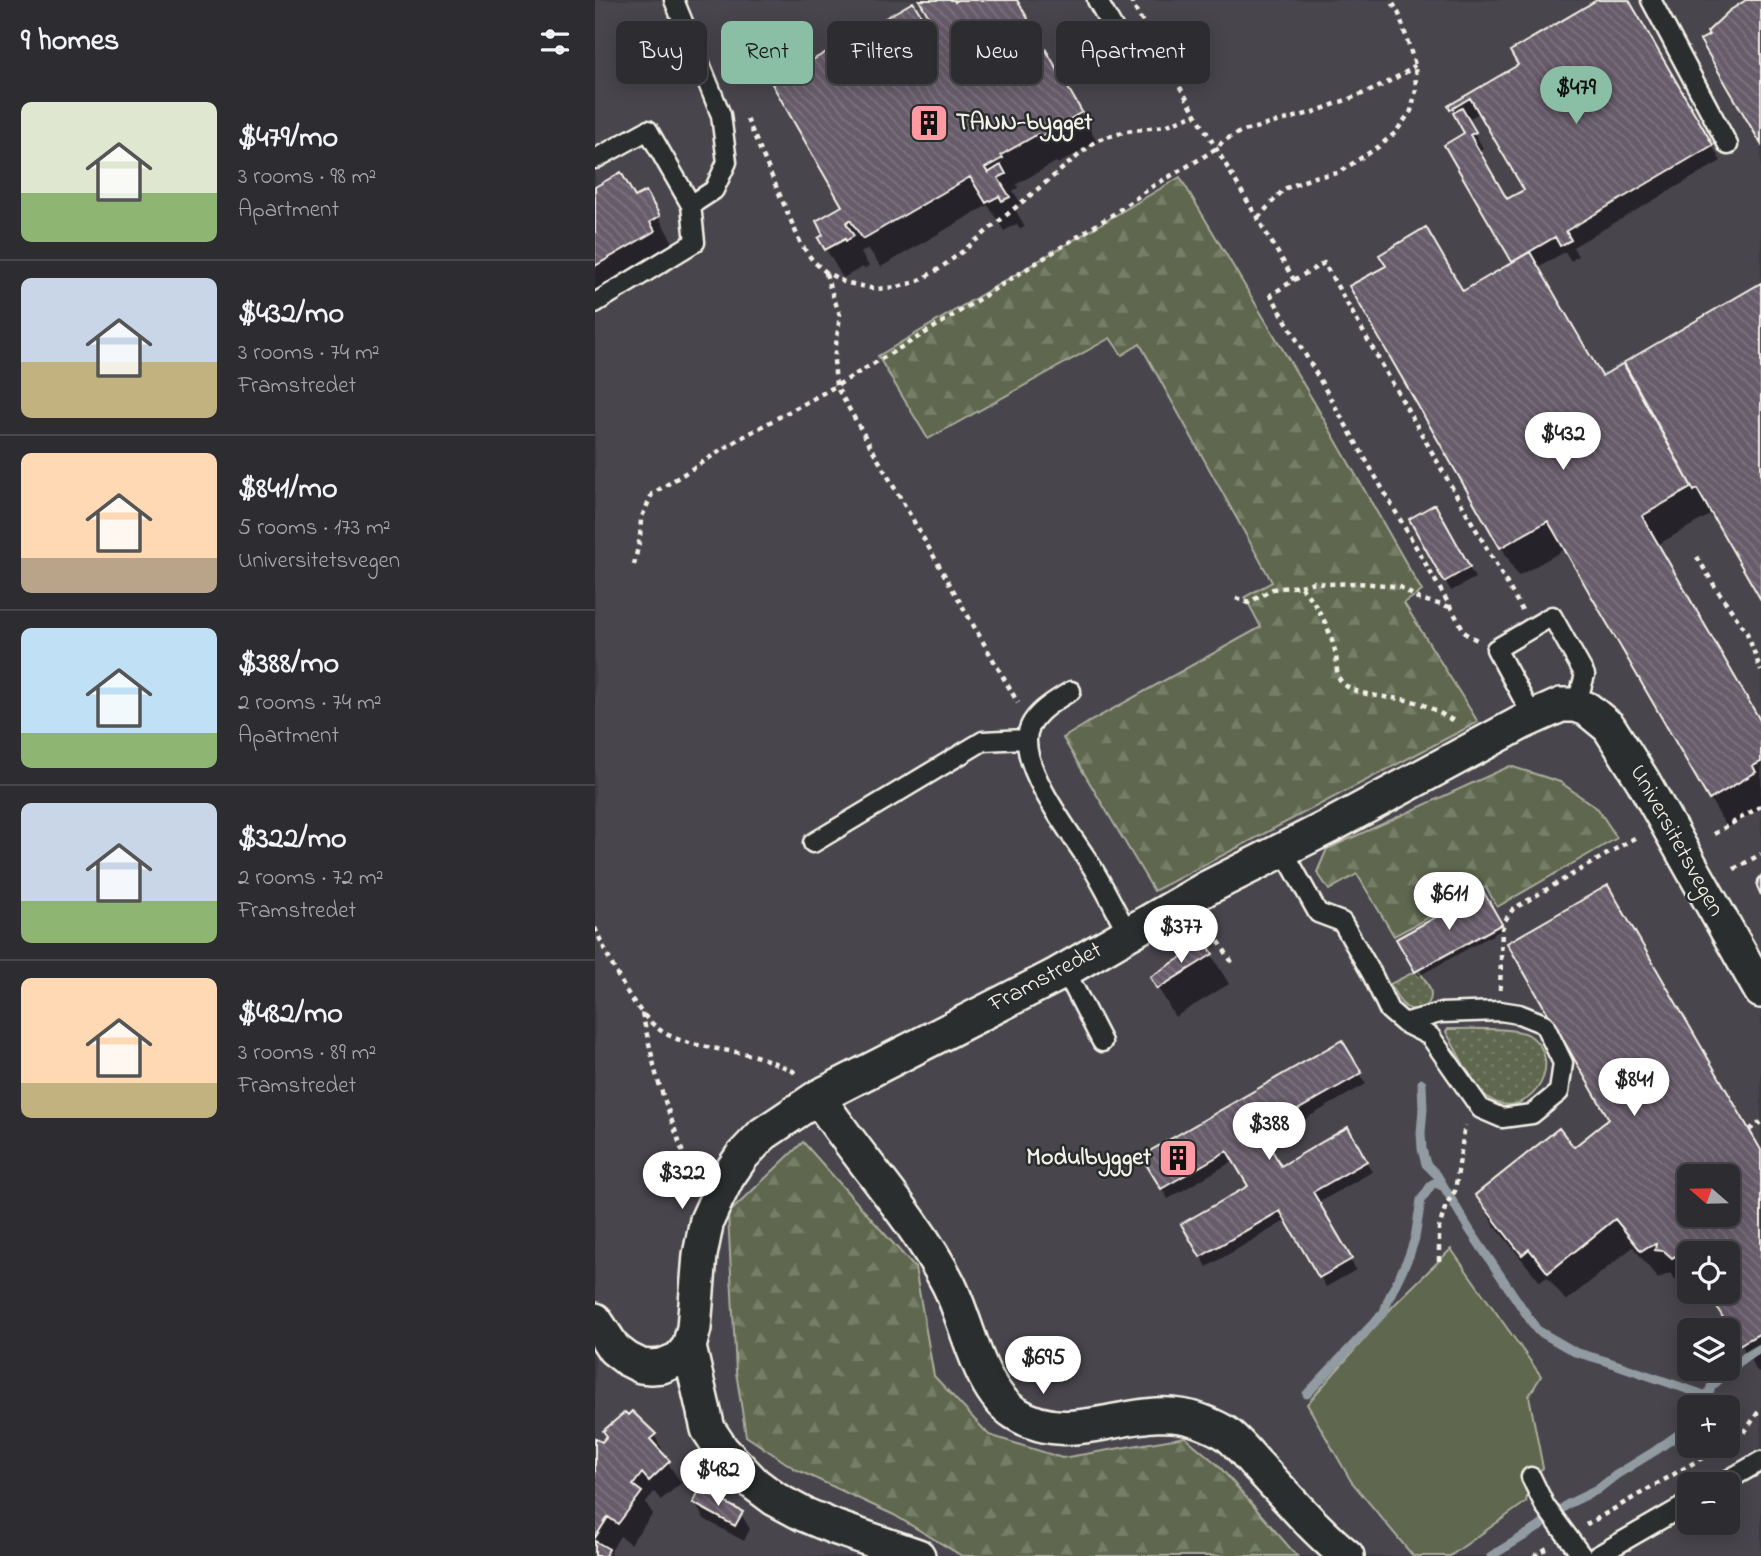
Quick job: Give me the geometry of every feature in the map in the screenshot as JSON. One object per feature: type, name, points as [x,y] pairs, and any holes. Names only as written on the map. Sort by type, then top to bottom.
[{"type":"street","name":"Framstredet","points":[[918,1556],[834,1527],[775,1499],[755,1484],[722,1450],[708,1429],[689,1347],[694,1328],[700,1255],[707,1220],[742,1156],[763,1134],[818,1097],[1065,970],[1207,888],[1332,825],[1489,740],[1560,705],[1576,705]]},
{"type":"street","name":"Universitetsvegen","points":[[1576,705],[1593,712],[1616,737],[1761,991]]},
{"type":"street","points":[[818,1097],[931,1254],[949,1285],[989,1385],[1000,1401],[1017,1414],[1040,1425],[1054,1427],[1078,1427],[1126,1418],[1170,1414],[1198,1420],[1226,1433],[1328,1540],[1347,1556]]},
{"type":"street","points":[[595,1320],[614,1349],[641,1366],[662,1366],[679,1359],[689,1347]]},
{"type":"lane","points":[[674,0],[722,115],[727,162],[714,190],[691,205]]},
{"type":"lane","points":[[1097,0],[1109,21]]},
{"type":"lane","points":[[1651,0],[1728,145]]},
{"type":"lane","points":[[595,159],[648,130],[691,205],[695,242],[595,303]]},
{"type":"lane","points":[[1534,717],[1496,649],[1552,616],[1585,675],[1576,705]]},
{"type":"lane","points":[[813,843],[983,741],[1029,731],[1051,703],[1071,691]]},
{"type":"lane","points":[[1029,731],[1030,757],[1037,777],[1065,827],[1087,859],[1128,934]]},
{"type":"lane","points":[[1283,850],[1318,913],[1342,922],[1389,1010],[1404,1023],[1430,1036],[1481,1109],[1502,1118],[1532,1114],[1559,1092],[1563,1063],[1544,1024],[1520,1014],[1500,1011],[1440,1013],[1404,1023]]},
{"type":"lane","points":[[1065,970],[1102,1042]]},
{"type":"lane","points":[[1740,1477],[1761,1461]]},
{"type":"lane","points":[[1531,1477],[1557,1523],[1581,1556]]},
{"type":"lane","points":[[1597,1556],[1677,1516]]},
{"type":"path","points":[[1130,0],[1294,280]]},
{"type":"path","points":[[1258,218],[1284,189],[1314,177],[1338,173],[1378,147],[1395,132],[1411,111],[1416,90],[1415,65],[1399,14],[1391,0]]},
{"type":"path","points":[[634,565],[641,519],[652,494],[739,439],[930,330],[1112,215],[1153,186],[1217,148],[1223,141],[1240,132],[1314,111],[1375,89],[1415,65]]},
{"type":"path","points":[[746,116],[801,244],[813,261],[844,282],[875,289],[898,287],[918,281],[939,269],[1097,140],[1127,131],[1165,126],[1195,114]]},
{"type":"path","points":[[1496,649],[1466,634],[1271,295],[1294,280],[1324,263],[1532,628]]},
{"type":"path","points":[[826,272],[840,315],[834,360],[836,386],[1029,731]]},
{"type":"path","points":[[1697,557],[1747,633],[1761,671]]},
{"type":"path","points":[[1236,598],[1248,603],[1273,589],[1314,582],[1386,584],[1450,607]]},
{"type":"path","points":[[1300,586],[1315,603],[1327,625],[1336,654],[1339,678],[1350,688],[1417,702],[1489,740]]},
{"type":"path","points":[[1714,834],[1761,806]]},
{"type":"path","points":[[1500,1011],[1502,929],[1513,909],[1639,835]]},
{"type":"path","points":[[1734,869],[1761,854]]},
{"type":"path","points":[[595,928],[615,973],[656,1027],[673,1037],[755,1056],[793,1071],[818,1097]]},
{"type":"path","points":[[1215,935],[1233,964]]},
{"type":"path","points":[[642,1012],[657,1078],[685,1159],[691,1186]]},
{"type":"path","points":[[1439,1261],[1439,1228],[1446,1205],[1455,1191],[1470,1093]]},
{"type":"path","points":[[1749,1129],[1761,1122]]},
{"type":"path","points":[[1740,1435],[1761,1408]]},
{"type":"path","points":[[1534,1556],[1557,1523],[1695,1458]]},
{"type":"shaded area","points":[[595,0],[1761,0],[1761,1556],[595,1556]]},
{"type":"green space","points":[[1180,177],[1314,402],[1422,591],[1404,603],[1478,722],[1154,891],[1063,738],[1261,627],[1245,597],[1272,582],[1140,344],[1122,355],[1110,338],[928,439],[878,356]]},
{"type":"green space","points":[[1510,766],[1560,782],[1598,809],[1617,838],[1497,907],[1486,887],[1394,936],[1357,874],[1329,890],[1317,872],[1327,849]]},
{"type":"green space","points":[[1418,970],[1431,995],[1426,1006],[1410,1009],[1401,1003],[1390,984]]},
{"type":"green space","points":[[1448,1029],[1502,1030],[1529,1035],[1541,1048],[1545,1062],[1544,1076],[1537,1089],[1527,1099],[1514,1104],[1500,1104],[1486,1096],[1465,1066],[1446,1032]]},
{"type":"green space","points":[[803,1142],[915,1268],[934,1376],[989,1435],[1062,1458],[1185,1437],[1218,1465],[1297,1556],[962,1556],[894,1515],[795,1469],[746,1436],[736,1372],[728,1214]]},
{"type":"green space","points":[[1451,1249],[1541,1376],[1529,1396],[1543,1468],[1531,1477],[1526,1502],[1450,1556],[1413,1556],[1351,1481],[1307,1404],[1394,1305]]},
{"type":"building","name":"TANN-bygget","points":[[919,0],[1017,0],[1029,21],[951,21],[951,84],[1042,84],[1042,43],[1056,67],[1056,84],[1066,84],[1082,112],[1040,137],[1038,134],[1001,155],[1003,158],[985,168],[988,173],[1001,165],[1006,174],[998,178],[1010,197],[1002,201],[999,196],[986,203],[970,177],[863,239],[850,220],[846,223],[854,236],[825,250],[818,238],[823,235],[816,221],[842,206],[772,84],[813,84],[813,60],[827,52],[827,84],[937,84],[937,21],[880,21],[913,2],[924,20],[929,17]]},
{"type":"building","points":[[1597,0],[1629,0],[1713,145],[1566,231],[1571,240],[1560,246],[1555,237],[1512,262],[1444,145],[1464,133],[1453,113],[1462,108],[1476,132],[1470,135],[1507,199],[1524,190],[1470,98],[1450,110],[1448,106],[1518,65],[1510,51]]},
{"type":"building","points":[[1746,0],[1761,0],[1761,144],[1700,40],[1709,35],[1707,32],[1729,11]]},
{"type":"building","points":[[621,172],[635,197],[646,191],[660,216],[650,222],[655,231],[595,266],[595,187]]},
{"type":"building","points":[[1426,227],[1463,291],[1530,252],[1602,376],[1624,363],[1692,487],[1642,516],[1761,722],[1761,762],[1753,766],[1756,772],[1709,800],[1548,521],[1500,548],[1349,286],[1386,266],[1379,255]]},
{"type":"building","points":[[1761,283],[1761,600],[1697,489],[1694,491],[1623,363]]},
{"type":"building","points":[[1435,504],[1470,567],[1444,582],[1409,519]]},
{"type":"building","points":[[1761,876],[1761,895],[1757,886]]},
{"type":"building","points":[[1608,885],[1761,1150],[1761,1333],[1740,1344],[1740,1318],[1723,1318],[1715,1304],[1740,1304],[1740,1241],[1677,1241],[1677,1255],[1672,1258],[1664,1251],[1655,1250],[1656,1244],[1641,1251],[1615,1219],[1548,1273],[1529,1249],[1522,1255],[1475,1195],[1559,1128],[1574,1147],[1609,1119],[1507,943]]},
{"type":"building","points":[[1483,891],[1502,924],[1415,972],[1396,939]]},
{"type":"building","points":[[1206,942],[1213,954],[1157,989],[1150,977]]},
{"type":"building","name":"Modulbygget","points":[[1342,1040],[1362,1073],[1261,1131],[1281,1166],[1348,1127],[1367,1161],[1313,1192],[1352,1259],[1319,1278],[1280,1211],[1200,1257],[1181,1224],[1248,1186],[1227,1151],[1161,1189],[1141,1156]]},
{"type":"building","points":[[632,1411],[656,1434],[650,1439],[670,1461],[649,1481],[642,1473],[633,1485],[642,1492],[618,1524],[608,1517],[595,1538],[595,1438],[602,1442],[607,1436],[603,1431],[625,1412],[628,1415]]},
{"type":"building","points":[[700,1489],[743,1512],[735,1526],[693,1503]]},
{"type":"building","points":[[595,1541],[609,1549],[605,1556],[595,1556]]},
{"type":"waterway","points":[[1422,1083],[1421,1133],[1426,1164],[1437,1175],[1469,1229],[1537,1330],[1575,1352],[1704,1395]]},
{"type":"waterway","points":[[1307,1394],[1384,1312],[1415,1238],[1421,1200],[1432,1184],[1444,1187]]},
{"type":"waterway","points":[[1708,1395],[1711,1387],[1745,1357],[1761,1348]]},
{"type":"waterway","points":[[1491,1556],[1539,1527],[1568,1504],[1597,1490],[1677,1435]]},
{"type":"place","name":"TANN-bygget","points":[[929,123]]},
{"type":"place","name":"Modulbygget","points":[[1178,1158]]}]
